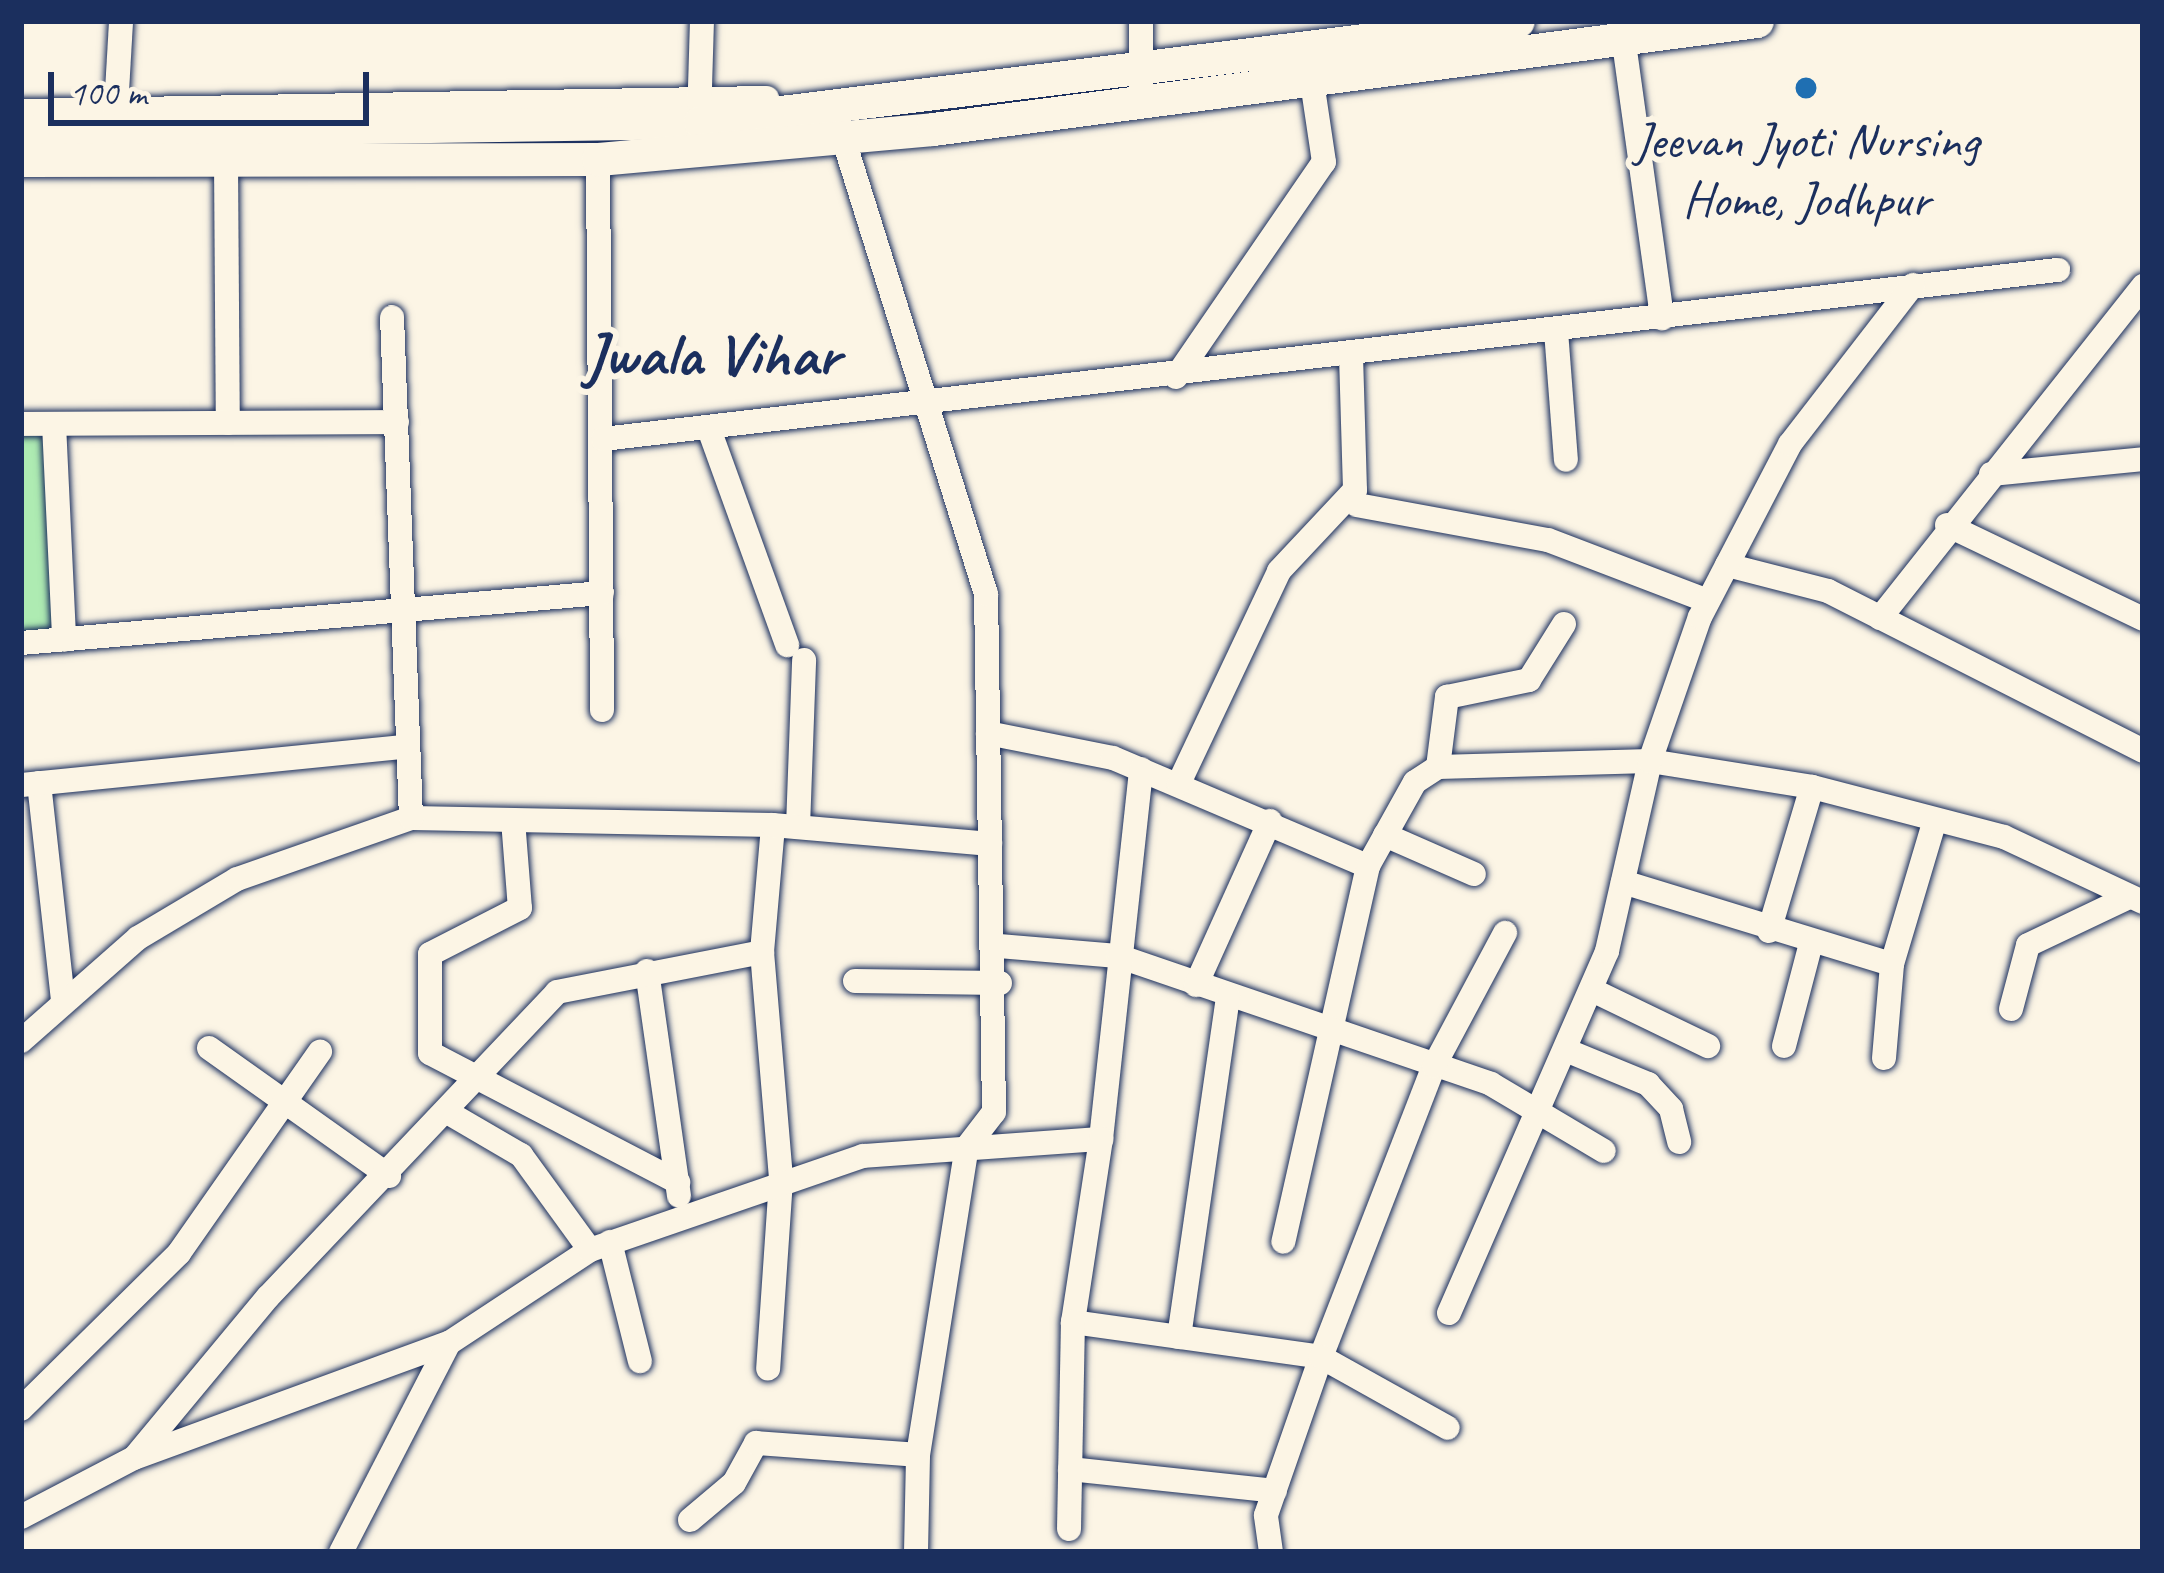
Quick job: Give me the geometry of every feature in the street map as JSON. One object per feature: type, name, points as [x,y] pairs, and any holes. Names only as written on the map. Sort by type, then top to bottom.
[{"type":"main road","points":[[21,160],[598,159],[1518,21]]},
{"type":"main road","points":[[1140,81],[1312,82],[1624,43],[1757,21]]},
{"type":"main road","points":[[21,132],[114,120],[699,113],[838,123]]},
{"type":"street","points":[[21,111],[114,120],[121,21]]},
{"type":"street","points":[[702,21],[699,113],[1140,81],[1142,21]]},
{"type":"street","points":[[1624,43],[1662,318]]},
{"type":"street","points":[[1176,376],[1324,162],[1312,82]]},
{"type":"street","points":[[838,123],[923,407],[984,585],[990,844],[1000,983],[994,1112],[967,1147],[918,1455],[916,1552]]},
{"type":"street","points":[[598,159],[602,710]]},
{"type":"street","points":[[226,161],[228,423]]},
{"type":"street","points":[[603,439],[923,407],[2058,270]]},
{"type":"street","points":[[1449,1312],[1543,1115],[1592,990],[1623,882],[1650,760],[1713,593],[1790,444],[1913,285]]},
{"type":"street","points":[[1880,618],[1947,525],[2143,286]]},
{"type":"street","points":[[392,317],[407,802]]},
{"type":"street","points":[[1556,331],[1567,460]]},
{"type":"street","points":[[1179,783],[1279,571],[1358,487],[1351,356]]},
{"type":"street","points":[[21,424],[397,422]]},
{"type":"street","points":[[54,424],[64,640]]},
{"type":"street","points":[[709,428],[796,653],[786,826],[762,952],[781,1180],[768,1369]]},
{"type":"street","points":[[1991,475],[2143,459]]},
{"type":"street","points":[[1358,487],[1549,540],[1713,593],[1828,591],[2143,751]]},
{"type":"street","points":[[1947,525],[2143,620]]},
{"type":"street","points":[[21,643],[399,606],[602,593]]},
{"type":"street","points":[[1438,766],[1447,697],[1529,680],[1564,624]]},
{"type":"street","points":[[988,734],[1141,769],[1368,866]]},
{"type":"street","points":[[62,992],[30,784],[404,747]]},
{"type":"street","points":[[1283,1242],[1325,1033],[1368,866],[1414,782],[1438,766],[1650,760],[1812,787],[2004,837],[2136,900]]},
{"type":"street","points":[[1069,1529],[1073,1322],[1101,1139],[1141,769]]},
{"type":"street","points":[[1769,931],[1812,787]]},
{"type":"street","points":[[21,1041],[62,992],[237,879],[407,802],[514,820],[786,826],[990,844]]},
{"type":"street","points":[[514,820],[517,915],[427,961],[430,1054],[473,1082],[678,1182]]},
{"type":"street","points":[[1884,1058],[1892,964],[1935,820]]},
{"type":"street","points":[[1196,985],[1270,821]]},
{"type":"street","points":[[1385,835],[1474,874]]},
{"type":"street","points":[[1623,882],[1769,931],[1892,964]]},
{"type":"street","points":[[2011,1010],[2028,945],[2136,900]]},
{"type":"street","points":[[1271,1552],[1275,1491],[1322,1357],[1434,1066],[1505,933]]},
{"type":"street","points":[[1784,1046],[1810,943]]},
{"type":"street","points":[[999,946],[1118,956],[1325,1033],[1434,1066],[1543,1115],[1604,1151]]},
{"type":"street","points":[[134,1458],[268,1297],[389,1176],[557,992],[762,952]]},
{"type":"street","points":[[647,971],[681,1216]]},
{"type":"street","points":[[855,981],[1000,983]]},
{"type":"street","points":[[1592,990],[1708,1046]]},
{"type":"street","points":[[1179,1337],[1228,997]]},
{"type":"street","points":[[209,1048],[389,1176]]},
{"type":"street","points":[[1568,1051],[1648,1084],[1671,1109],[1679,1142]]},
{"type":"street","points":[[21,1409],[179,1253],[320,1052]]},
{"type":"street","points":[[447,1112],[521,1155],[600,1246],[640,1361]]},
{"type":"street","points":[[21,1517],[134,1458],[448,1343],[600,1246],[781,1180],[863,1156],[1101,1139]]},
{"type":"street","points":[[1073,1322],[1322,1357],[1448,1428]]},
{"type":"street","points":[[341,1552],[448,1343]]},
{"type":"street","points":[[690,1520],[734,1483],[756,1443],[918,1455]]},
{"type":"street","points":[[1070,1469],[1275,1491]]},
{"type":"green space","points":[[21,424],[54,424],[64,640],[21,643]]},
{"type":"place","name":"Jeevan Jyoti Nursing Home, Jodhpur","points":[[1806,88]]},
{"type":"district","name":"Jwala Vihar","points":[[712,355]]}]
